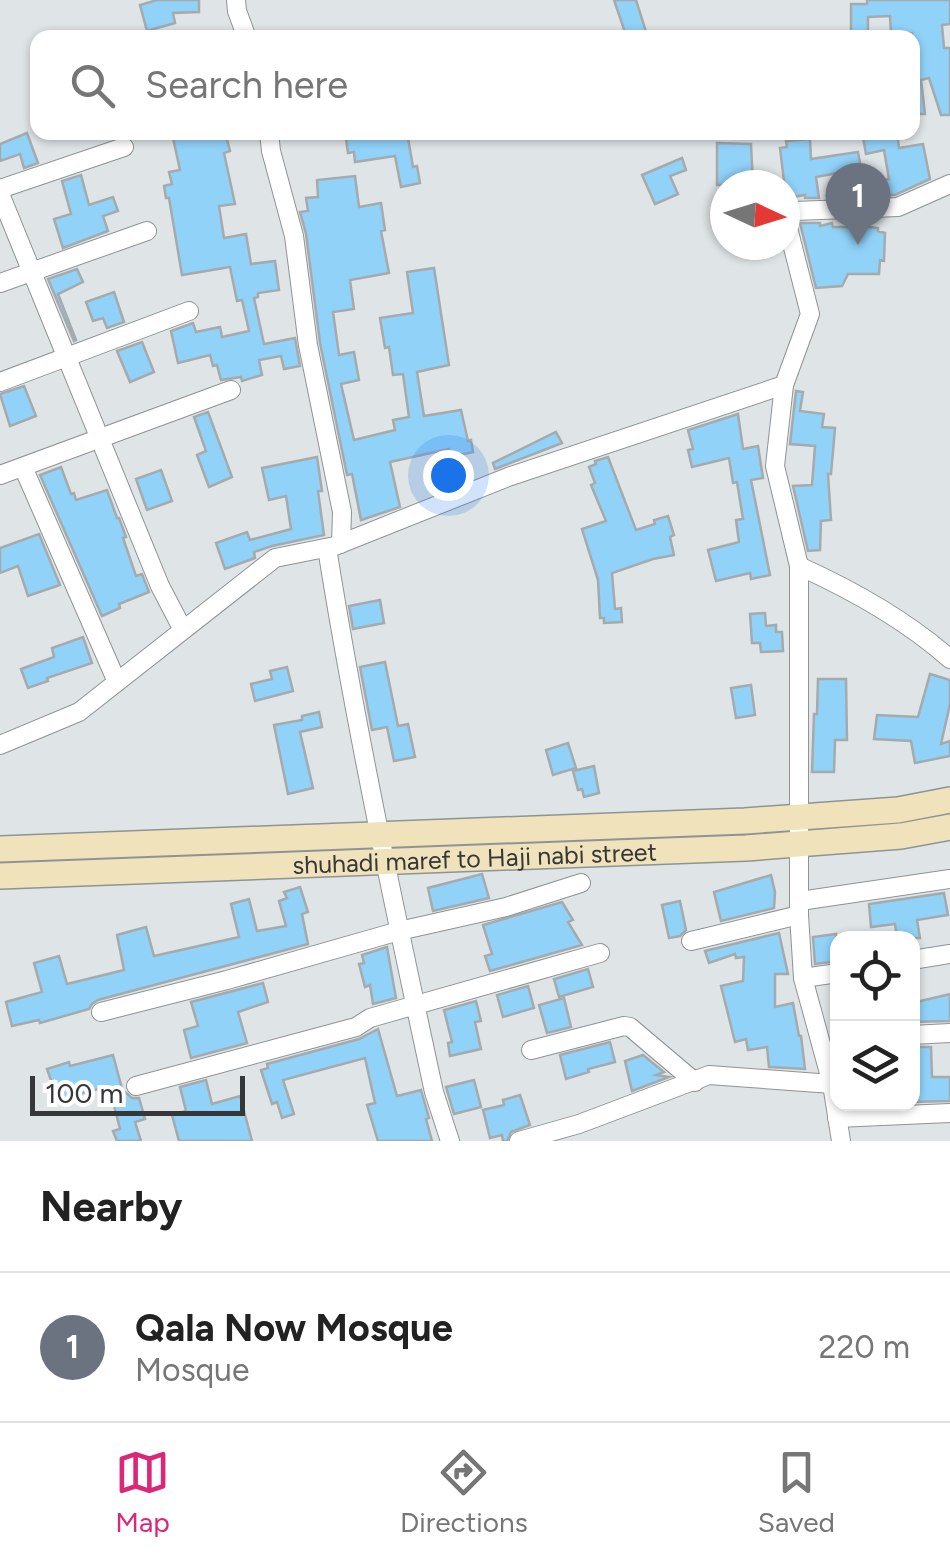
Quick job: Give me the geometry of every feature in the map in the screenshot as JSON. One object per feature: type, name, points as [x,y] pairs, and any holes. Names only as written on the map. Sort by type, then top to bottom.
[{"type":"main road","points":[[0,849],[726,822],[898,810],[950,800]]},
{"type":"main road","name":"shuhadi maref to Haji nabi street","points":[[0,876],[800,844],[901,836],[950,827]]},
{"type":"street","points":[[236,0],[244,30]]},
{"type":"street","points":[[270,140],[294,236],[308,344],[342,512],[334,546],[346,668],[434,1092],[450,1141]]},
{"type":"street","points":[[124,148],[0,192],[160,586],[183,630]]},
{"type":"street","points":[[828,1041],[803,978],[799,908],[799,566],[776,466],[784,384],[810,314],[787,217],[796,211],[898,207],[950,184]]},
{"type":"street","points":[[0,284],[147,230]]},
{"type":"street","points":[[0,382],[188,311]]},
{"type":"street","points":[[0,745],[79,712],[275,558],[334,546],[508,477],[784,384]]},
{"type":"street","points":[[0,475],[231,390]]},
{"type":"street","points":[[23,467],[117,682]]},
{"type":"street","points":[[799,566],[846,588],[950,659]]},
{"type":"street","points":[[691,940],[799,908],[950,879]]},
{"type":"street","points":[[101,1012],[400,931],[506,908],[580,883]]},
{"type":"street","points":[[136,1086],[356,1028],[370,1018],[600,953]]},
{"type":"street","points":[[920,959],[950,954]]},
{"type":"street","points":[[803,978],[830,973]]},
{"type":"street","points":[[531,1050],[620,1025],[630,1028],[695,1082]]},
{"type":"street","points":[[920,1035],[950,1033]]},
{"type":"street","points":[[519,1141],[579,1124],[709,1076],[830,1084]]},
{"type":"street","points":[[835,1111],[841,1141]]},
{"type":"street","points":[[836,1118],[950,1114]]},
{"type":"building","points":[[157,0],[199,0],[199,12],[173,13],[175,23],[147,30],[140,5]]},
{"type":"building","points":[[614,0],[636,0],[645,30],[624,30]]},
{"type":"building","points":[[867,0],[950,0],[950,24],[942,25],[944,48],[950,48],[950,115],[941,115],[929,78],[921,80],[925,114],[920,114],[920,30],[891,30],[890,16],[868,17],[868,30],[851,30],[851,4],[867,4]]},
{"type":"building","points":[[27,133],[38,163],[24,168],[20,154],[0,161],[0,144]]},
{"type":"building","points":[[173,140],[227,140],[230,151],[224,153],[235,204],[219,206],[224,238],[246,234],[251,264],[275,261],[279,290],[258,293],[254,298],[264,344],[295,338],[300,366],[284,369],[281,356],[259,360],[262,375],[242,381],[241,377],[221,380],[210,355],[178,363],[171,331],[193,323],[196,332],[220,327],[222,337],[249,331],[230,267],[182,275],[164,186],[172,184],[169,172],[180,170]]},
{"type":"building","points":[[346,140],[408,140],[420,183],[401,187],[395,156],[355,162],[354,152],[348,153]]},
{"type":"building","points":[[810,140],[811,159],[858,152],[865,192],[848,195],[843,172],[816,177],[819,198],[800,196],[800,170],[783,170],[780,148],[787,147],[786,141]]},
{"type":"building","points":[[863,140],[898,140],[899,148],[923,144],[930,179],[895,195],[880,195],[877,181],[889,179],[884,150],[866,154]]},
{"type":"building","points":[[717,143],[751,144],[752,170],[717,170]]},
{"type":"building","points":[[682,158],[686,170],[670,176],[678,194],[655,204],[642,175]]},
{"type":"building","points":[[81,175],[89,205],[113,197],[118,211],[103,216],[108,231],[63,248],[54,219],[71,214],[62,181]]},
{"type":"building","points":[[355,176],[359,207],[381,203],[385,230],[381,231],[389,273],[350,280],[354,309],[333,312],[339,355],[354,352],[359,380],[341,384],[354,440],[395,430],[393,420],[409,417],[403,374],[393,375],[380,318],[413,313],[407,272],[434,268],[449,365],[417,372],[424,416],[461,410],[473,452],[451,457],[449,449],[390,462],[400,507],[361,520],[352,474],[347,475],[320,343],[300,212],[308,211],[306,198],[318,197],[317,180]]},
{"type":"building","points":[[800,223],[852,227],[852,223],[869,223],[869,227],[885,233],[884,261],[880,260],[879,274],[848,274],[842,286],[816,288]]},
{"type":"building","points":[[77,269],[83,282],[58,294],[74,341],[48,279]]},
{"type":"building","points":[[114,292],[124,322],[107,328],[103,318],[93,321],[86,302]]},
{"type":"building","points":[[142,342],[154,372],[130,382],[117,351]]},
{"type":"building","points":[[24,386],[36,416],[10,426],[0,394]]},
{"type":"building","points":[[796,391],[803,392],[800,411],[824,414],[822,427],[835,428],[828,474],[831,520],[821,521],[820,550],[808,551],[793,486],[812,485],[815,446],[790,444]]},
{"type":"building","points":[[208,412],[232,477],[209,487],[197,455],[206,451],[194,417]]},
{"type":"building","points":[[738,414],[743,449],[758,446],[763,478],[751,480],[770,575],[751,579],[750,573],[716,581],[708,550],[739,542],[736,520],[743,519],[737,482],[733,483],[729,458],[692,467],[688,430]]},
{"type":"building","points":[[556,432],[562,443],[495,469],[493,463]]},
{"type":"building","points":[[317,457],[324,535],[254,552],[255,558],[225,569],[216,543],[247,532],[250,540],[291,529],[286,496],[269,500],[262,468]]},
{"type":"building","points":[[608,457],[636,530],[668,516],[674,535],[670,537],[674,555],[612,573],[615,609],[621,608],[622,622],[604,623],[604,618],[600,618],[598,580],[582,529],[606,521],[591,485],[595,483],[589,467]]},
{"type":"building","points":[[61,467],[76,500],[107,490],[136,576],[142,574],[149,592],[102,616],[40,475]]},
{"type":"building","points":[[161,470],[172,501],[147,510],[136,479]]},
{"type":"building","points":[[39,534],[60,585],[28,596],[18,566],[0,573],[0,548]]},
{"type":"building","points":[[380,600],[384,623],[353,629],[349,606]]},
{"type":"building","points":[[765,613],[766,626],[776,625],[776,632],[782,632],[783,651],[761,652],[760,643],[752,643],[750,614]]},
{"type":"building","points":[[83,637],[92,663],[28,688],[21,669],[54,657],[52,648]]},
{"type":"building","points":[[385,662],[398,726],[408,724],[415,757],[394,761],[387,727],[372,730],[360,667]]},
{"type":"building","points":[[287,667],[293,691],[255,701],[251,684],[272,679],[270,671]]},
{"type":"building","points":[[930,674],[950,680],[950,704],[941,744],[950,741],[950,756],[915,763],[911,741],[874,739],[877,715],[918,717]]},
{"type":"building","points":[[818,679],[846,679],[847,740],[835,740],[834,772],[812,772]]},
{"type":"building","points":[[751,685],[755,715],[736,718],[731,688]]},
{"type":"building","points":[[319,712],[322,727],[300,732],[313,788],[288,794],[274,725]]},
{"type":"building","points":[[568,743],[576,768],[553,775],[546,750]]},
{"type":"building","points":[[594,766],[599,793],[584,797],[573,771]]},
{"type":"building","points":[[482,874],[489,898],[433,911],[428,888]]},
{"type":"building","points":[[771,875],[774,908],[721,921],[714,892]]},
{"type":"building","points":[[300,887],[308,912],[302,914],[308,944],[98,1000],[89,1009],[40,1023],[39,1020],[12,1026],[6,1002],[42,992],[34,963],[59,956],[67,984],[124,970],[117,935],[146,927],[154,956],[239,937],[231,904],[249,899],[257,931],[286,926],[279,901],[287,898],[284,892]]},
{"type":"building","points":[[944,893],[948,915],[917,920],[919,931],[896,931],[895,924],[871,927],[869,904]]},
{"type":"building","points":[[680,901],[686,930],[669,938],[662,905]]},
{"type":"building","points":[[562,902],[582,945],[490,971],[485,956],[492,954],[483,925]]},
{"type":"building","points":[[779,933],[788,974],[775,974],[775,1007],[793,1003],[805,1069],[769,1067],[767,1047],[748,1050],[746,1039],[735,1042],[721,986],[743,981],[744,957],[736,958],[735,954],[709,963],[705,951]]},
{"type":"building","points":[[830,935],[830,962],[815,964],[813,937]]},
{"type":"building","points":[[387,947],[396,998],[373,1004],[370,985],[365,987],[359,964],[364,963],[362,955]]},
{"type":"building","points":[[588,969],[593,987],[559,997],[554,979]]},
{"type":"building","points":[[263,983],[268,1002],[238,1012],[247,1043],[191,1058],[184,1030],[198,1026],[191,1002]]},
{"type":"building","points":[[528,986],[534,1008],[503,1017],[497,995]]},
{"type":"building","points":[[950,994],[950,1021],[920,1022],[920,1001]]},
{"type":"building","points":[[564,998],[571,1027],[547,1033],[539,1005]]},
{"type":"building","points":[[476,1001],[481,1021],[475,1022],[481,1049],[450,1056],[448,1043],[452,1042],[444,1010]]},
{"type":"building","points":[[378,1029],[397,1096],[421,1090],[432,1141],[378,1141],[367,1105],[375,1103],[365,1058],[283,1080],[294,1114],[282,1118],[277,1102],[272,1104],[261,1070],[268,1068],[267,1064],[359,1039]]},
{"type":"building","points":[[610,1042],[615,1062],[566,1079],[560,1055]]},
{"type":"building","points":[[920,1047],[931,1047],[932,1077],[950,1077],[950,1101],[920,1102]]},
{"type":"building","points":[[113,1055],[123,1092],[139,1098],[145,1119],[135,1122],[141,1141],[117,1141],[113,1131],[120,1129],[109,1086],[58,1100],[47,1069]]},
{"type":"building","points":[[643,1055],[664,1072],[656,1075],[669,1077],[632,1091],[625,1061]]},
{"type":"building","points":[[206,1080],[212,1104],[240,1096],[252,1141],[179,1141],[172,1115],[186,1111],[180,1087]]},
{"type":"building","points":[[474,1080],[481,1107],[454,1114],[446,1087]]},
{"type":"building","points":[[520,1095],[530,1125],[511,1132],[507,1141],[503,1141],[502,1135],[490,1138],[483,1110],[504,1105],[503,1100]]},
{"type":"place","name":"Qala Now Mosque","points":[[858,245]]}]
